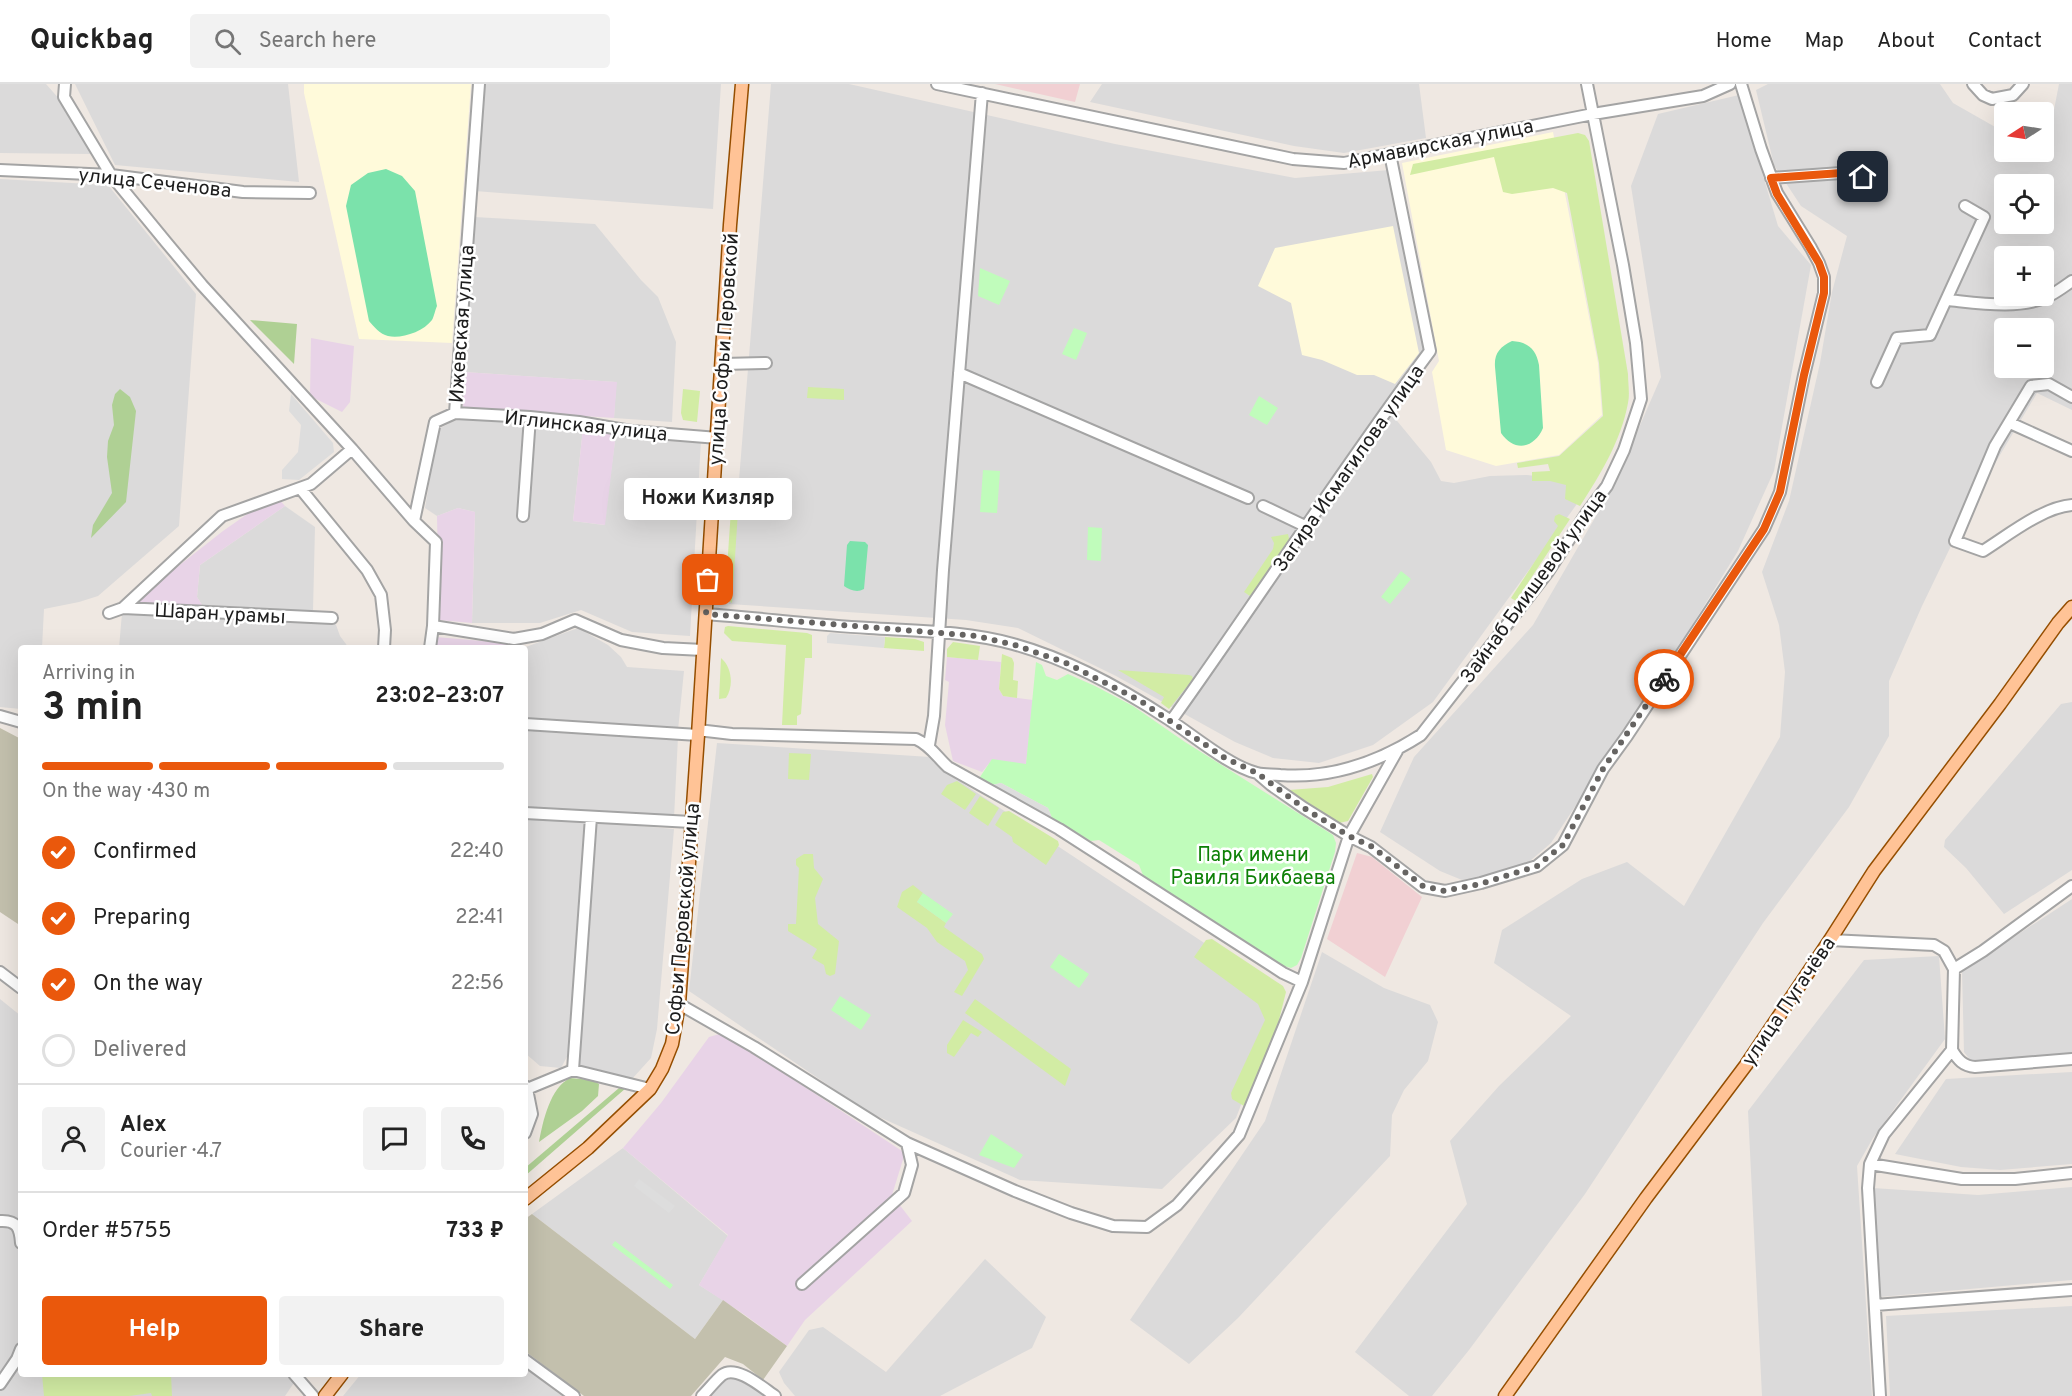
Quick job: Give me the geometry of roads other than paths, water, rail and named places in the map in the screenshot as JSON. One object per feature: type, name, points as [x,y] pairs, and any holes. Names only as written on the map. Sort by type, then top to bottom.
[{"type":"main road","name":"улица Софьи Перовской","points":[[706,614],[730,225],[742,84]]},
{"type":"main road","name":"улица Пугачёва","points":[[1505,1396],[1646,1198],[1746,1065],[1874,872],[2072,607]]},
{"type":"main road","name":"Софьи Перовской улица","points":[[528,1197],[588,1148],[650,1089],[662,1069],[672,1044],[679,1004],[706,614]]},
{"type":"main road","points":[[324,1396],[340,1377]]},
{"type":"street","points":[[65,84],[64,98],[111,175],[202,285],[352,448],[414,521],[436,542],[430,645]]},
{"type":"street","name":"Ижевская улица","points":[[414,521],[435,422],[455,413],[479,84]]},
{"type":"street","name":"Армавирская улица","points":[[937,84],[1293,159],[1344,163],[1593,114],[1703,96],[1730,84]]},
{"type":"street","name":"Зайнаб Биишевой улица","points":[[706,614],[822,625],[939,632],[977,636],[1015,645],[1066,663],[1139,700],[1225,758],[1257,773],[1312,776],[1354,767],[1398,750],[1421,735],[1548,572],[1606,486],[1624,450],[1641,399],[1633,319],[1587,84]]},
{"type":"street","points":[[1257,773],[1271,785],[1349,836],[1371,846],[1423,886],[1444,891],[1480,884],[1537,866],[1563,845],[1603,769],[1764,529],[1780,492],[1804,375],[1824,293],[1824,277],[1819,263],[1777,194],[1741,84]]},
{"type":"street","points":[[1973,84],[1983,95],[1992,99],[2013,95],[2024,84]]},
{"type":"street","points":[[929,745],[934,716],[982,93]]},
{"type":"street","name":"Загира Исмагилова улица","points":[[1171,721],[1273,577],[1305,526],[1381,417],[1430,351],[1390,154]]},
{"type":"street","name":"улица Сеченова","points":[[0,170],[111,175],[243,192],[310,193]]},
{"type":"street","points":[[1771,178],[1841,173],[1863,177]]},
{"type":"street","points":[[1877,382],[1897,338],[1930,335],[1937,317],[1948,300],[1984,217],[1965,206]]},
{"type":"street","points":[[1948,300],[2003,305],[2022,303],[2049,297],[2072,281]]},
{"type":"street","points":[[723,364],[766,363]]},
{"type":"street","points":[[959,373],[1248,498]]},
{"type":"street","points":[[2072,397],[2049,384],[2031,386],[1995,446],[1955,541],[1983,551],[2007,533],[2036,518],[2063,506],[2072,505]]},
{"type":"street","name":"Иглинская улица","points":[[455,413],[530,417],[632,431],[717,438]]},
{"type":"street","points":[[523,516],[530,417]]},
{"type":"street","points":[[2010,423],[2072,451]]},
{"type":"street","points":[[123,608],[222,516],[312,484],[352,448]]},
{"type":"street","points":[[300,488],[367,570],[381,595],[384,645]]},
{"type":"street","points":[[1263,506],[1305,526]]},
{"type":"street","name":"Шаран урамы","points":[[109,613],[123,608],[332,618]]},
{"type":"street","points":[[433,626],[514,639],[542,633],[575,620],[621,640],[663,648],[703,650]]},
{"type":"street","points":[[0,716],[18,721]]},
{"type":"street","points":[[528,724],[698,733],[916,739],[929,745],[948,767],[1059,829],[1283,973],[1302,982]]},
{"type":"street","name":"Зайнаб Биишевой улица","points":[[679,1004],[754,1047],[907,1143],[1071,1213],[1113,1226],[1147,1227],[1177,1205],[1239,1135],[1302,982],[1349,836],[1398,750]]},
{"type":"street","points":[[528,813],[691,822]]},
{"type":"street","points":[[573,1070],[591,817]]},
{"type":"street","points":[[1954,969],[1983,951],[2072,886]]},
{"type":"street","points":[[1830,940],[1934,945],[1944,951],[1954,969],[1952,1050],[1965,1066],[2072,1059]]},
{"type":"street","points":[[0,972],[18,986]]},
{"type":"street","points":[[1880,1396],[1868,1188],[1870,1164],[1884,1134],[1952,1050]]},
{"type":"street","points":[[528,1087],[573,1070],[650,1089]]},
{"type":"street","points":[[528,1097],[532,1114],[528,1125]]},
{"type":"street","points":[[802,1284],[904,1193],[912,1165],[907,1143]]},
{"type":"street","points":[[1870,1164],[1962,1179],[2015,1179],[2072,1173]]},
{"type":"street","points":[[0,1221],[12,1222],[18,1227]]},
{"type":"street","points":[[1875,1305],[2072,1290]]},
{"type":"street","points":[[0,1384],[18,1356]]},
{"type":"street","points":[[528,1362],[574,1396]]},
{"type":"street","points":[[702,1396],[722,1375],[732,1371],[776,1396]]},
{"type":"street","points":[[297,1377],[313,1396]]},
{"type":"place","name":"Ножи Кизляр","points":[[708,580]]},
{"type":"park label","name":"Парк имени Равиля Бикбаева","points":[[1253,866]]}]
